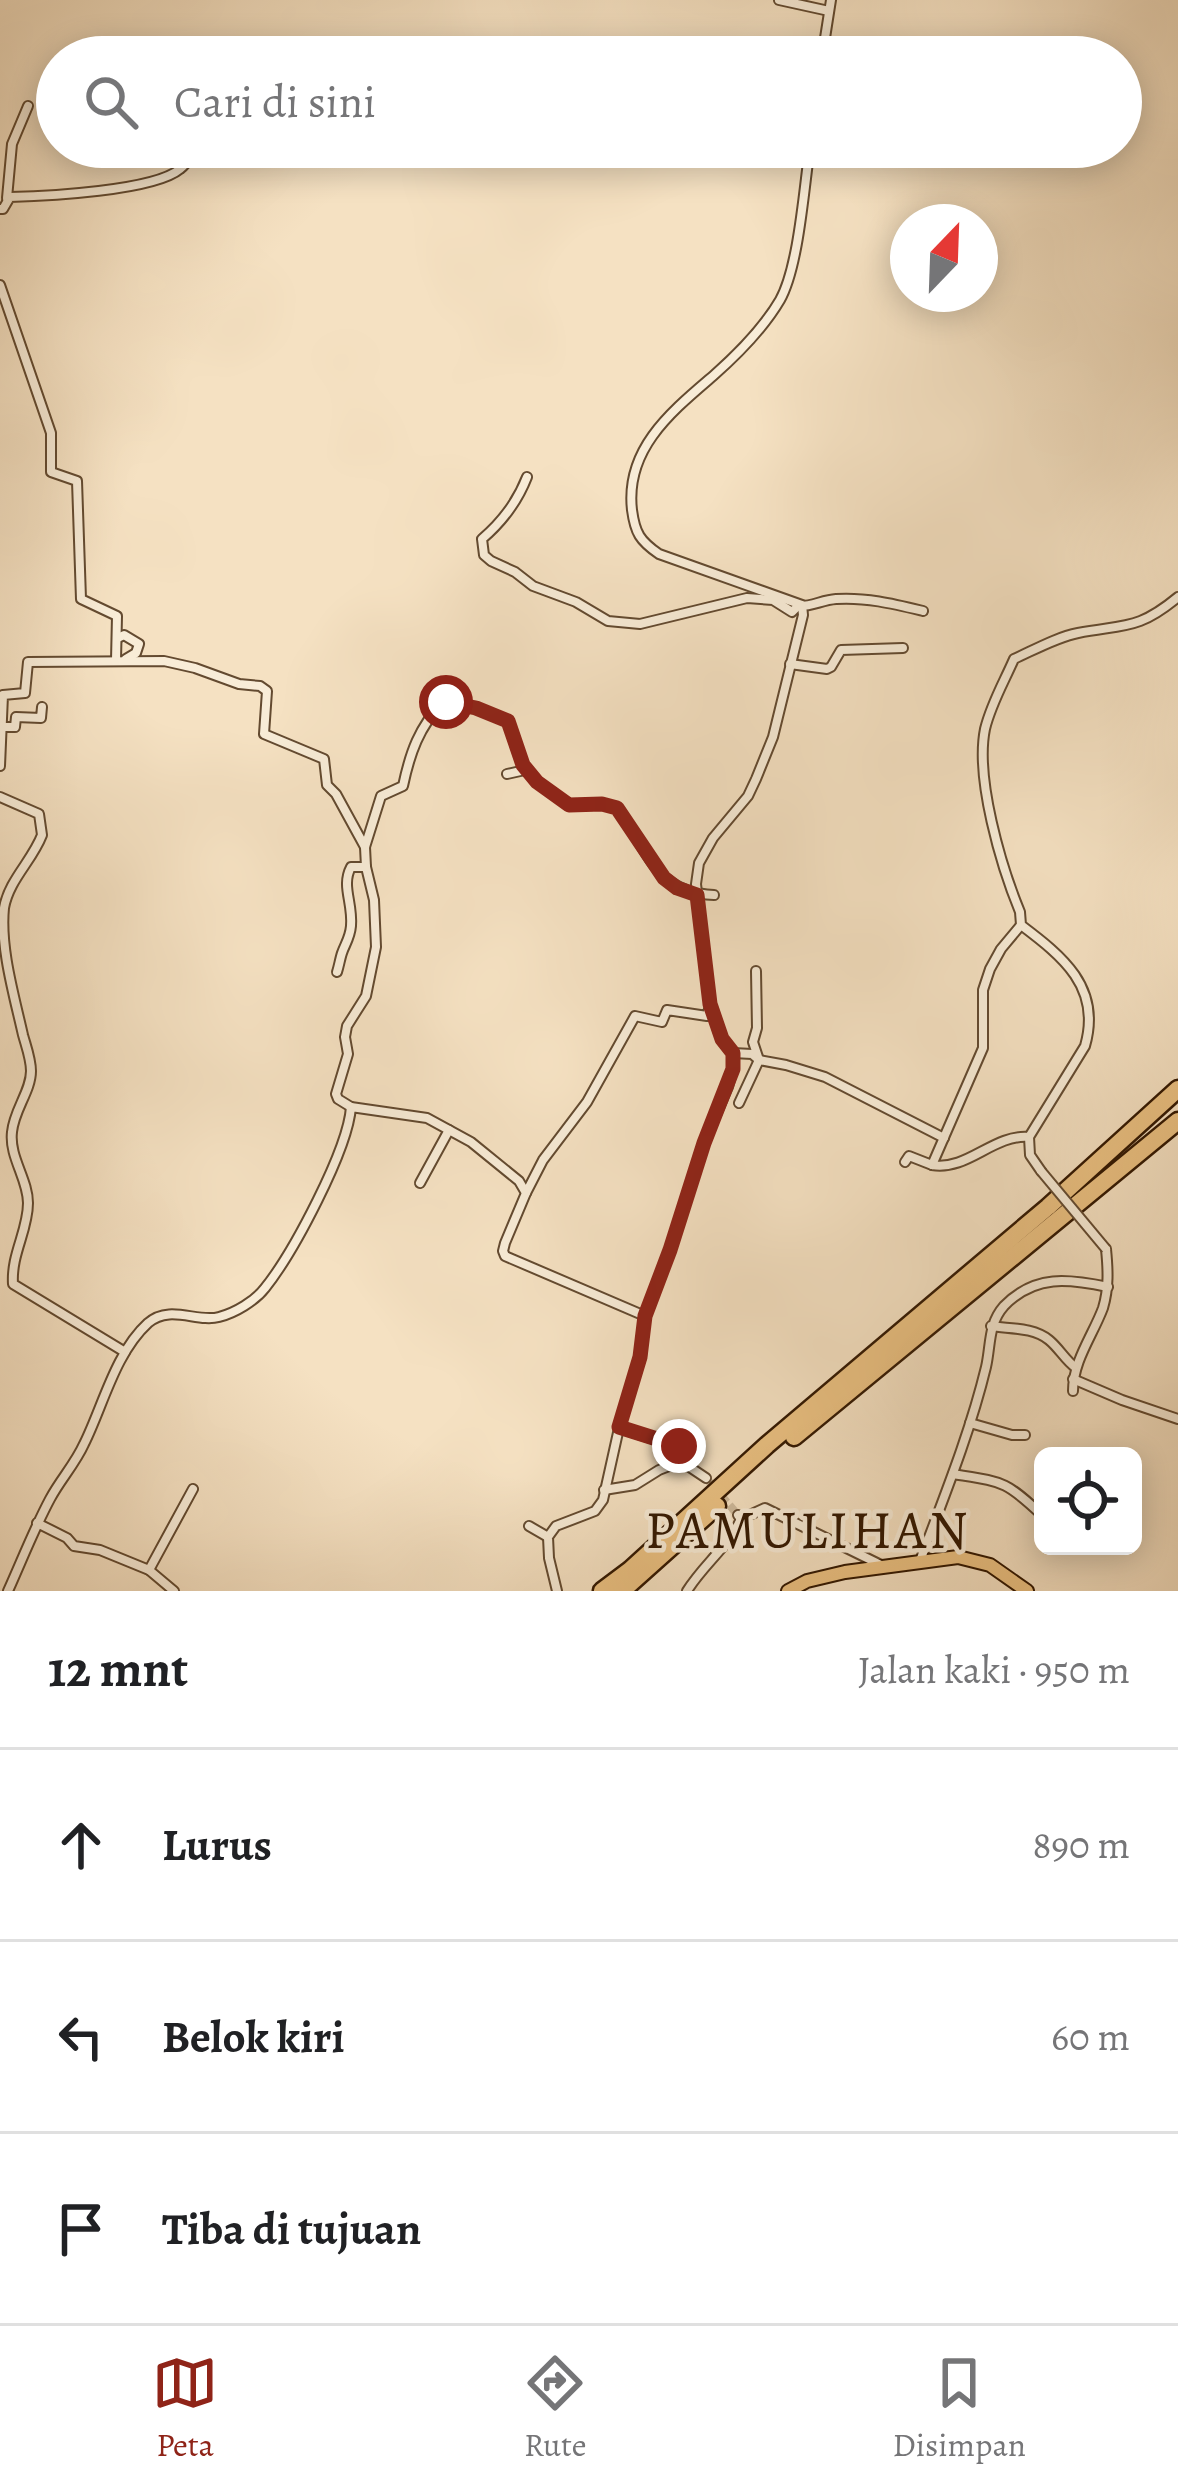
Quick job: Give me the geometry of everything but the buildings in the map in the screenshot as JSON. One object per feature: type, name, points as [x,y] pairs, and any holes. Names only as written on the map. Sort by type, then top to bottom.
[{"type":"highway","points":[[602,1591],[1178,1090]]},
{"type":"highway","points":[[622,1591],[778,1450],[1178,1121]]},
{"type":"main road","points":[[788,1591],[817,1578],[958,1557],[999,1570],[1027,1591]]},
{"type":"street","points":[[779,0],[830,5],[825,36]]},
{"type":"street","points":[[0,209],[7,200],[12,144],[28,106]]},
{"type":"street","points":[[7,200],[10,196],[51,196],[147,183],[181,168]]},
{"type":"street","points":[[807,168],[782,297],[747,345],[677,406],[648,439],[630,490],[636,533],[659,554],[807,607],[829,599],[856,598],[923,611]]},
{"type":"street","points":[[0,285],[51,433],[51,472],[76,481],[81,601],[117,616],[120,660]]},
{"type":"street","points":[[527,477],[518,497],[482,543],[487,559],[608,621],[627,624],[682,615],[747,598],[773,599],[792,612],[802,605]]},
{"type":"street","points":[[932,1165],[983,1048],[983,991],[990,969],[1021,925],[983,774],[985,730],[994,701],[1014,659],[1075,633],[1123,628],[1149,619],[1178,597]]},
{"type":"street","points":[[557,1591],[548,1537],[556,1526],[600,1506],[640,1357],[645,1316],[733,1069],[733,1053],[722,1039],[710,1004],[697,895],[699,863],[748,796],[773,737],[802,605]]},
{"type":"street","points":[[118,638],[124,635],[139,644],[136,653],[120,660]]},
{"type":"street","points":[[790,664],[827,669],[841,650],[903,648]]},
{"type":"street","points":[[0,766],[3,695],[25,693],[28,662],[164,661],[196,668],[267,691],[262,731],[324,759],[328,788],[365,847]]},
{"type":"street","points":[[526,1193],[519,1181],[471,1142],[427,1118],[351,1107],[338,1099],[348,1054],[347,1026],[369,986],[376,947],[365,847],[381,796],[403,787],[416,740],[443,702],[508,721],[525,770],[537,782],[569,805],[617,808],[664,878],[697,895],[715,895]]},
{"type":"street","points":[[2,727],[15,727],[16,717],[41,718],[42,706]]},
{"type":"street","points":[[507,773],[525,770]]},
{"type":"street","points":[[0,797],[39,814],[42,835],[10,887],[2,923],[31,1069],[11,1135],[28,1202],[13,1258],[13,1284],[125,1352]]},
{"type":"street","points":[[337,972],[351,930],[346,878],[351,867],[366,867]]},
{"type":"street","points":[[1021,925],[1073,971],[1088,1020],[1084,1046],[1029,1137],[1030,1155],[1106,1249],[1108,1287],[1076,1368],[1073,1390]]},
{"type":"street","points":[[739,1102],[759,1060],[753,1044],[755,971]]},
{"type":"street","points":[[645,1316],[503,1252],[543,1160],[587,1102],[634,1016],[662,1022],[667,1010],[707,1016],[710,1004]]},
{"type":"street","points":[[733,1053],[752,1054],[759,1060],[825,1077],[944,1138]]},
{"type":"street","points":[[8,1591],[37,1523],[82,1450],[125,1352],[150,1322],[162,1316],[220,1317],[263,1292],[319,1193],[349,1129],[351,1107]]},
{"type":"street","points":[[420,1184],[449,1130]]},
{"type":"street","points":[[905,1162],[909,1156],[932,1165],[956,1164],[1006,1139],[1029,1137]]},
{"type":"street","points":[[920,1563],[970,1423],[987,1363],[991,1326],[1004,1307],[1028,1288],[1048,1280],[1108,1287]]},
{"type":"street","points":[[991,1326],[1036,1332],[1076,1368]]},
{"type":"street","points":[[1073,1379],[1178,1418]]},
{"type":"street","points":[[970,1423],[1025,1435]]},
{"type":"street","points":[[619,1427],[682,1448],[682,1463]]},
{"type":"street","points":[[604,1490],[635,1485],[682,1463],[706,1478]]},
{"type":"street","points":[[953,1474],[1007,1484],[1034,1508]]},
{"type":"street","points":[[149,1570],[193,1489]]},
{"type":"street","points":[[687,1591],[698,1573],[718,1556],[740,1517],[765,1508],[884,1567]]},
{"type":"street","points":[[37,1523],[74,1546],[100,1550],[149,1570],[174,1591]]},
{"type":"street","points":[[529,1526],[548,1537]]},
{"type":"tunnel","points":[[706,1478],[738,1515]]},
{"type":"district","name":"PAMULIHAN","points":[[808,1530]]},
{"type":"route","points":[[446,702],[508,721],[523,765],[537,782],[569,805],[617,808],[664,878],[697,895],[710,1004],[722,1039],[733,1053],[733,1069],[645,1316],[640,1357],[619,1427],[679,1446]]}]
